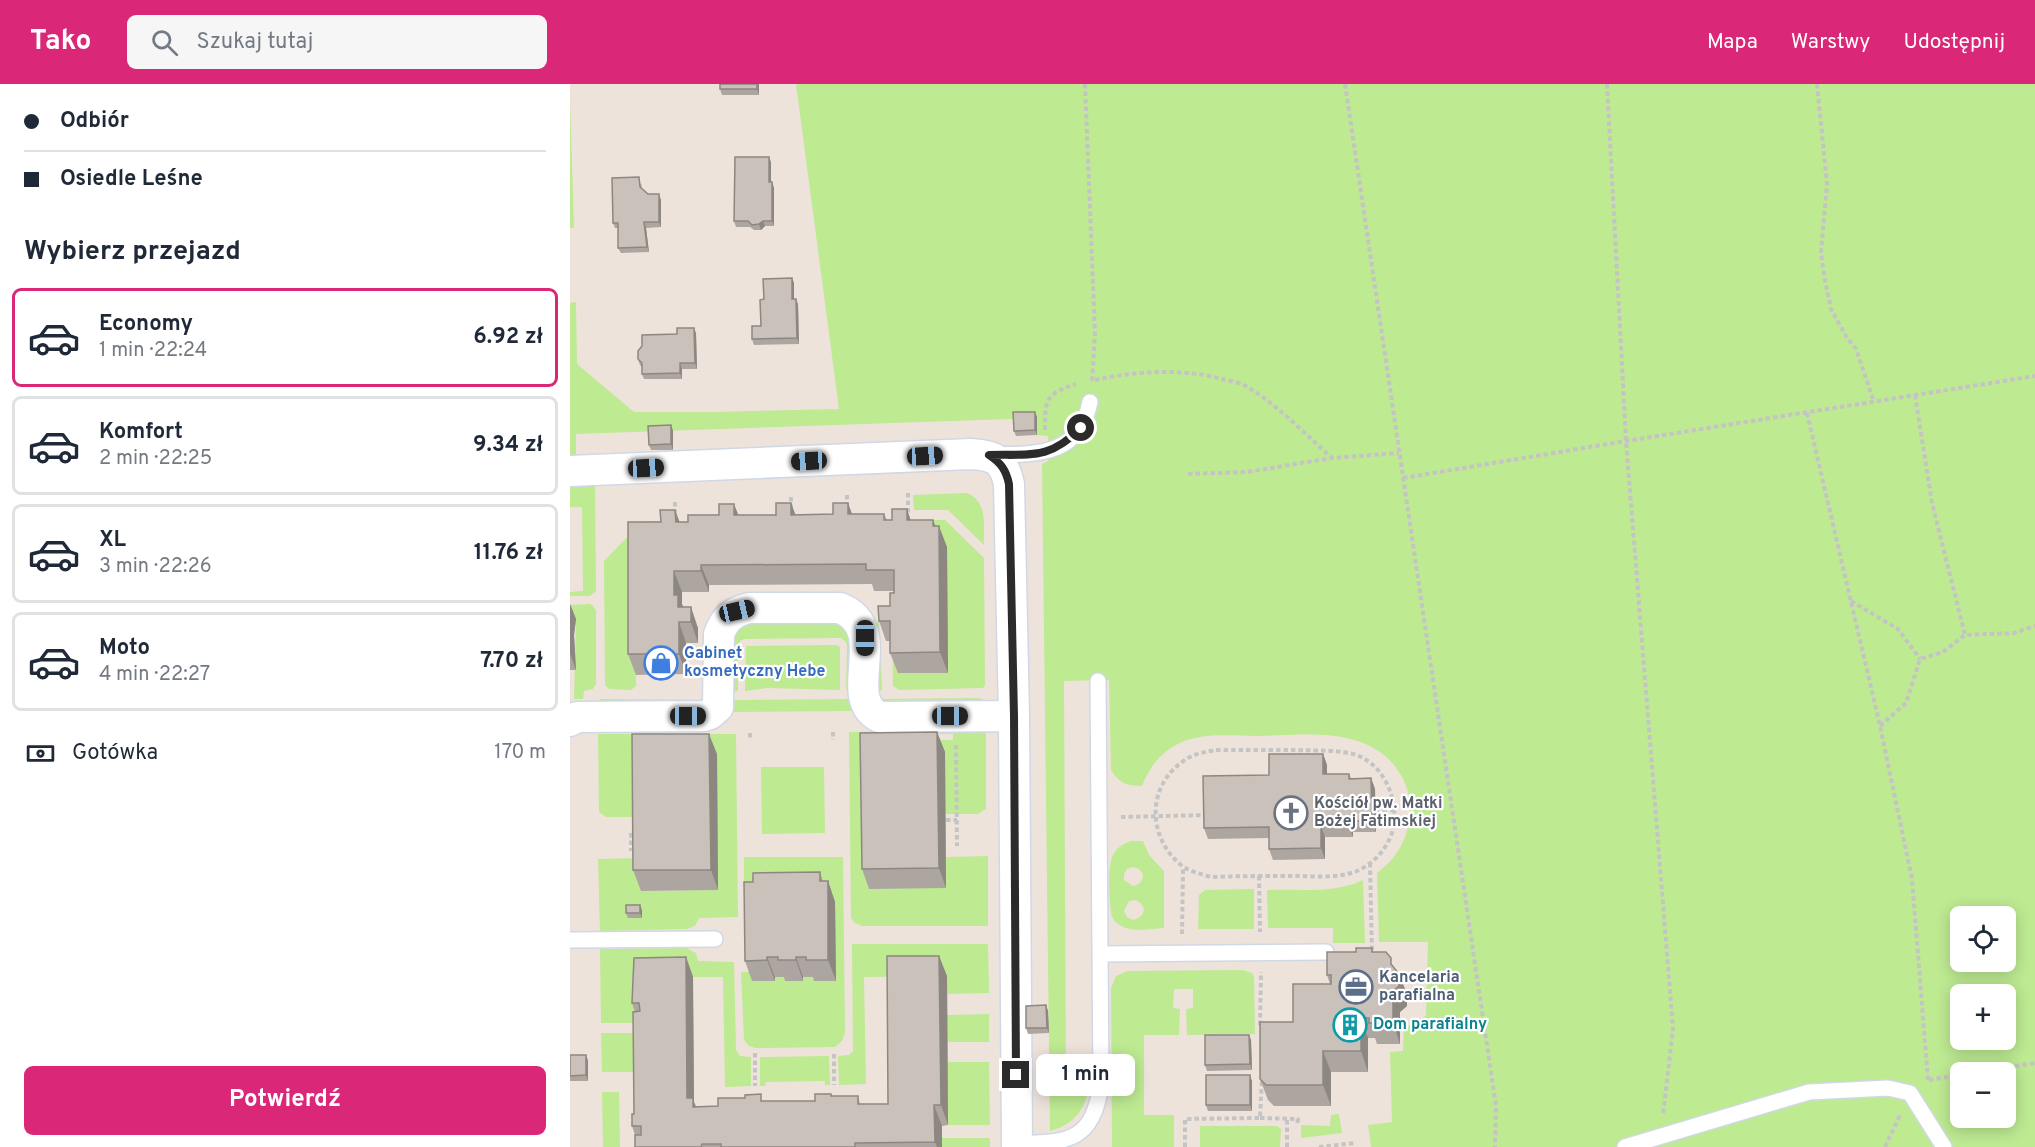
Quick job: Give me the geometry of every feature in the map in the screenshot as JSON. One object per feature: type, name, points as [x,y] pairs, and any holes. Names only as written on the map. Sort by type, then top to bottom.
[{"type":"street","points":[[570,471],[959,454],[989,455],[1000,463],[1006,472],[1009,484],[1014,716],[1017,1146]]},
{"type":"street","points":[[570,721],[577,717],[704,716],[710,714],[718,706],[720,633],[723,623],[737,611],[760,608],[840,608],[857,618],[865,638],[865,702],[871,713],[879,717],[1014,716]]},
{"type":"lane","points":[[989,455],[1045,452],[1066,443],[1081,428],[1090,402]]},
{"type":"lane","points":[[1017,1146],[1054,1143],[1070,1138],[1087,1128],[1097,1107],[1101,1085],[1098,681]]},
{"type":"lane","points":[[570,940],[715,939]]},
{"type":"lane","points":[[1100,954],[1326,952]]},
{"type":"lane","points":[[1625,1147],[1809,1092],[1888,1088],[1911,1093],[1944,1147]]},
{"type":"path","points":[[1085,84],[1095,334],[1093,376]]},
{"type":"path","points":[[1345,84],[1496,1106],[1496,1147]]},
{"type":"path","points":[[1607,84],[1626,441],[1673,1029],[1660,1137]]},
{"type":"path","points":[[1817,84],[1827,184],[1821,253],[1825,281],[1831,309],[1847,339],[1856,349],[1874,402]]},
{"type":"path","points":[[1045,452],[1045,404],[1053,394],[1073,385],[1120,375],[1162,372],[1200,373],[1242,384],[1276,407],[1332,458]]},
{"type":"path","points":[[1403,478],[2035,376]]},
{"type":"path","points":[[1915,395],[1932,503],[1965,635]]},
{"type":"path","points":[[1808,413],[1880,726],[1912,879],[1929,1080]]},
{"type":"path","points":[[1188,474],[1247,472],[1332,458],[1399,453]]},
{"type":"path","points":[[907,522],[908,493]]},
{"type":"path","points":[[846,495],[847,514]]},
{"type":"path","points":[[791,497],[792,514]]},
{"type":"path","points":[[675,502],[675,523]]},
{"type":"path","points":[[1851,601],[1898,629],[1920,659]]},
{"type":"path","points":[[1920,659],[1942,652],[1965,635],[2014,633],[2035,626]]},
{"type":"path","points":[[1880,726],[1906,703],[1920,659]]},
{"type":"path","points":[[833,732],[833,740]]},
{"type":"path","points":[[956,737],[957,846]]},
{"type":"path","points":[[1216,750],[1329,751],[1355,755],[1372,765],[1383,776],[1391,790],[1395,810],[1393,830],[1387,845],[1370,863],[1356,871],[1330,876],[1211,877],[1195,873],[1167,852],[1159,836],[1155,817],[1158,795],[1168,774],[1183,761],[1199,753],[1216,750]]},
{"type":"path","points":[[1376,810],[1395,810]]},
{"type":"path","points":[[1098,818],[1207,815]]},
{"type":"path","points":[[946,820],[957,820]]},
{"type":"path","points":[[630,833],[630,851]]},
{"type":"path","points":[[1370,863],[1372,960]]},
{"type":"path","points":[[1182,953],[1183,866]]},
{"type":"path","points":[[755,1053],[755,1086]]},
{"type":"path","points":[[834,1054],[834,1085]]},
{"type":"path","points":[[2016,1067],[2035,1064]]},
{"type":"path","points":[[1260,1118],[1260,1077],[1268,1077]]},
{"type":"path","points":[[1886,1147],[1911,1093],[1929,1080],[1950,1077]]},
{"type":"path","points":[[1185,1147],[1185,1119],[1298,1119],[1297,1126]]},
{"type":"path","points":[[1287,1119],[1287,1147]]},
{"type":"path","points":[[1320,1147],[1356,1143]]},
{"type":"green space","points":[[796,84],[2035,84],[2035,1147],[1371,1147],[1368,1125],[1392,1122],[1390,1052],[1403,1051],[1404,1026],[1417,1025],[1426,1015],[1428,942],[1379,942],[1377,873],[1400,848],[1410,816],[1410,799],[1402,777],[1386,757],[1371,746],[1354,740],[1315,735],[1218,735],[1198,737],[1180,743],[1157,760],[1142,786],[1128,784],[1120,781],[1111,770],[1109,680],[1064,681],[1066,1085],[1089,1085],[1085,1102],[1077,1115],[1065,1125],[1050,1131],[1042,464],[1048,461],[1048,436],[1037,435],[1037,418],[576,434],[576,456],[570,456],[570,303],[576,302],[577,364],[634,412],[839,409]]},
{"type":"green space","points":[[570,99],[574,228],[570,228]]},
{"type":"green space","points":[[595,481],[596,591],[590,596],[570,596],[570,592],[583,591],[582,507],[570,507],[570,488],[574,485]]},
{"type":"green space","points":[[966,493],[973,497],[982,508],[984,545],[948,510],[914,510],[913,495]]},
{"type":"green space","points":[[915,520],[945,520],[984,558],[985,685],[983,688],[899,690],[893,686],[895,644],[911,562]]},
{"type":"green space","points":[[643,521],[668,521],[635,543],[636,686],[631,690],[609,689],[605,685],[604,561]]},
{"type":"green space","points":[[590,604],[596,611],[596,684],[593,689],[584,691],[583,699],[574,699],[576,619],[570,605]]},
{"type":"green space","points":[[879,619],[882,690],[876,691],[876,626]]},
{"type":"green space","points":[[844,623],[849,625],[855,690],[846,690],[847,646],[841,638],[745,639],[738,645],[738,691],[729,692],[730,630],[740,624]]},
{"type":"green space","points":[[837,645],[840,647],[840,690],[767,688],[745,691],[746,646]]},
{"type":"green space","points":[[600,699],[707,700],[703,704],[597,703]]},
{"type":"green space","points":[[855,699],[855,711],[730,712],[729,700]]},
{"type":"green space","points":[[878,699],[982,699],[985,704],[894,710]]},
{"type":"green space","points":[[923,731],[923,740],[953,740],[953,734],[934,734],[934,731],[986,733],[986,809],[978,814],[945,814],[946,888],[946,857],[988,856],[988,926],[862,926],[851,918],[849,732]]},
{"type":"green space","points":[[598,734],[665,734],[678,741],[678,734],[736,734],[738,917],[699,918],[695,926],[687,929],[600,931],[598,859],[641,858],[641,891],[718,890],[640,817],[606,817],[599,812]]},
{"type":"green space","points":[[761,767],[824,767],[825,833],[762,834]]},
{"type":"green space","points":[[1131,841],[1143,841],[1149,855],[1164,871],[1164,928],[1128,929],[1116,923],[1112,917],[1109,885],[1111,860],[1120,846]],"holes":[[[1133,867],[1139,869],[1143,874],[1141,882],[1133,886],[1124,880],[1127,869]],[[1135,900],[1142,905],[1144,911],[1141,916],[1133,920],[1127,917],[1124,911],[1129,901]]]},
{"type":"green space","points":[[744,857],[843,857],[845,1033],[842,1041],[835,1047],[755,1048],[749,1046],[744,1040],[741,972],[752,972],[753,981],[774,981],[775,977],[785,977],[786,981],[803,981],[803,977],[814,977],[814,981],[836,981],[752,917],[744,917]]},
{"type":"green space","points":[[1363,880],[1365,943],[1333,943],[1333,928],[1268,928],[1267,890],[1328,889]]},
{"type":"green space","points":[[1254,889],[1254,929],[1198,929],[1199,895],[1205,890]]},
{"type":"green space","points":[[852,944],[988,944],[989,993],[947,994],[946,976],[864,977],[866,1084],[839,1085],[838,1056],[849,1055],[853,1051]]},
{"type":"green space","points":[[686,948],[696,953],[698,961],[734,962],[736,1050],[740,1056],[751,1057],[751,1086],[725,1087],[723,977],[675,977],[639,1023],[601,1023],[600,949]]},
{"type":"green space","points":[[1243,970],[1252,973],[1254,977],[1255,1034],[1187,1035],[1186,1009],[1193,1008],[1193,989],[1174,989],[1173,1008],[1180,1009],[1179,1035],[1144,1035],[1144,1115],[1174,1115],[1174,1147],[1112,1147],[1111,988],[1116,976],[1128,971]]},
{"type":"green space","points":[[989,1014],[989,1042],[947,1042],[947,1015]]},
{"type":"green space","points":[[601,1033],[641,1033],[641,1072],[602,1072]]},
{"type":"green space","points":[[829,1056],[830,1085],[825,1085],[825,1081],[766,1082],[765,1086],[760,1086],[760,1057]]},
{"type":"green space","points":[[947,1062],[989,1062],[990,1125],[948,1125]]},
{"type":"green space","points":[[602,1092],[619,1092],[620,1147],[603,1147]]},
{"type":"green space","points":[[1339,1114],[1342,1133],[1301,1138],[1301,1125],[1330,1126],[1331,1115]]},
{"type":"green space","points":[[1200,1126],[1277,1126],[1281,1129],[1280,1147],[1200,1147]]},
{"type":"green space","points":[[942,1138],[990,1138],[990,1147],[942,1147]]},
{"type":"building","points":[[720,84],[757,84],[757,89],[720,89]]},
{"type":"building","points":[[735,157],[769,157],[769,182],[772,182],[772,221],[752,225],[748,221],[734,221]]},
{"type":"building","points":[[639,177],[640,187],[648,194],[659,194],[659,222],[644,222],[647,247],[618,248],[618,223],[613,223],[612,178]]},
{"type":"building","points":[[792,278],[792,299],[796,299],[797,338],[752,339],[752,326],[761,326],[760,300],[764,299],[763,279]]},
{"type":"building","points":[[677,328],[694,328],[695,363],[680,363],[680,373],[642,374],[642,363],[638,359],[638,351],[642,346],[642,335],[677,334]]},
{"type":"building","points":[[1013,412],[1035,412],[1035,430],[1014,431]]},
{"type":"building","points":[[671,425],[671,444],[649,445],[648,426]]},
{"type":"building","points":[[776,503],[791,503],[791,515],[833,514],[833,503],[848,503],[848,514],[884,514],[884,520],[892,520],[892,509],[907,509],[907,520],[933,520],[933,526],[939,526],[940,652],[890,653],[890,621],[879,621],[878,606],[890,606],[890,593],[894,593],[894,570],[866,570],[866,564],[701,565],[701,571],[674,571],[674,595],[678,595],[678,607],[691,607],[691,622],[679,622],[679,654],[628,654],[628,522],[661,522],[660,510],[675,510],[676,522],[688,522],[688,515],[719,515],[719,504],[734,504],[734,515],[776,515]]},
{"type":"building","points":[[937,732],[939,868],[862,869],[860,733]]},
{"type":"building","points":[[632,734],[709,734],[711,870],[633,870]]},
{"type":"building","name":"Kościół pw. Matki Bożej Fatimskiej","points":[[1269,754],[1323,754],[1323,774],[1349,774],[1349,779],[1371,778],[1372,821],[1349,821],[1349,826],[1321,826],[1321,848],[1269,849],[1269,827],[1204,828],[1203,776],[1269,775]]},
{"type":"building","points":[[820,872],[820,881],[828,881],[828,960],[806,960],[806,957],[796,957],[796,960],[778,960],[778,957],[767,957],[767,960],[745,961],[744,882],[753,882],[753,873]]},
{"type":"building","points":[[626,905],[640,905],[640,913],[626,913]]},
{"type":"building","name":"Dom parafialny","points":[[1356,948],[1372,948],[1372,952],[1386,952],[1391,958],[1391,964],[1399,974],[1399,986],[1393,991],[1393,1023],[1369,1023],[1369,1018],[1361,1018],[1361,1051],[1323,1051],[1323,1085],[1266,1085],[1260,1079],[1260,1022],[1293,1022],[1293,984],[1331,984],[1331,975],[1327,975],[1327,952],[1356,952]]},
{"type":"building","points":[[887,956],[939,956],[941,1105],[934,1105],[935,1142],[855,1143],[855,1147],[721,1147],[721,1144],[702,1144],[701,1147],[635,1147],[635,1135],[641,1135],[641,1126],[632,1126],[632,1114],[634,1114],[633,1012],[640,1011],[639,1003],[632,1003],[634,958],[686,957],[687,1098],[693,1098],[693,1107],[718,1106],[718,1098],[745,1098],[745,1095],[761,1094],[761,1101],[815,1101],[815,1094],[831,1094],[831,1096],[858,1096],[858,1104],[888,1104]]},
{"type":"building","points":[[1046,1005],[1047,1028],[1026,1028],[1026,1006]]},
{"type":"building","points":[[1205,1035],[1249,1035],[1250,1064],[1205,1065]]},
{"type":"building","points":[[570,1055],[586,1055],[586,1075],[570,1076]]},
{"type":"building","points":[[1206,1075],[1250,1075],[1250,1105],[1206,1105]]},
{"type":"place","name":"Gabinet kosmetyczny Hebe","points":[[661,663]]},
{"type":"place","name":"Kościół pw. Matki Bożej Fatimskiej","points":[[1291,813]]},
{"type":"place","name":"Kancelaria parafialna","points":[[1356,987]]},
{"type":"place","name":"Dom parafialny","points":[[1350,1025]]},
{"type":"route","points":[[1016,1075],[1014,716],[1009,484],[1006,472],[1000,463],[989,455],[1035,454],[1052,450],[1066,443],[1081,428]]}]
